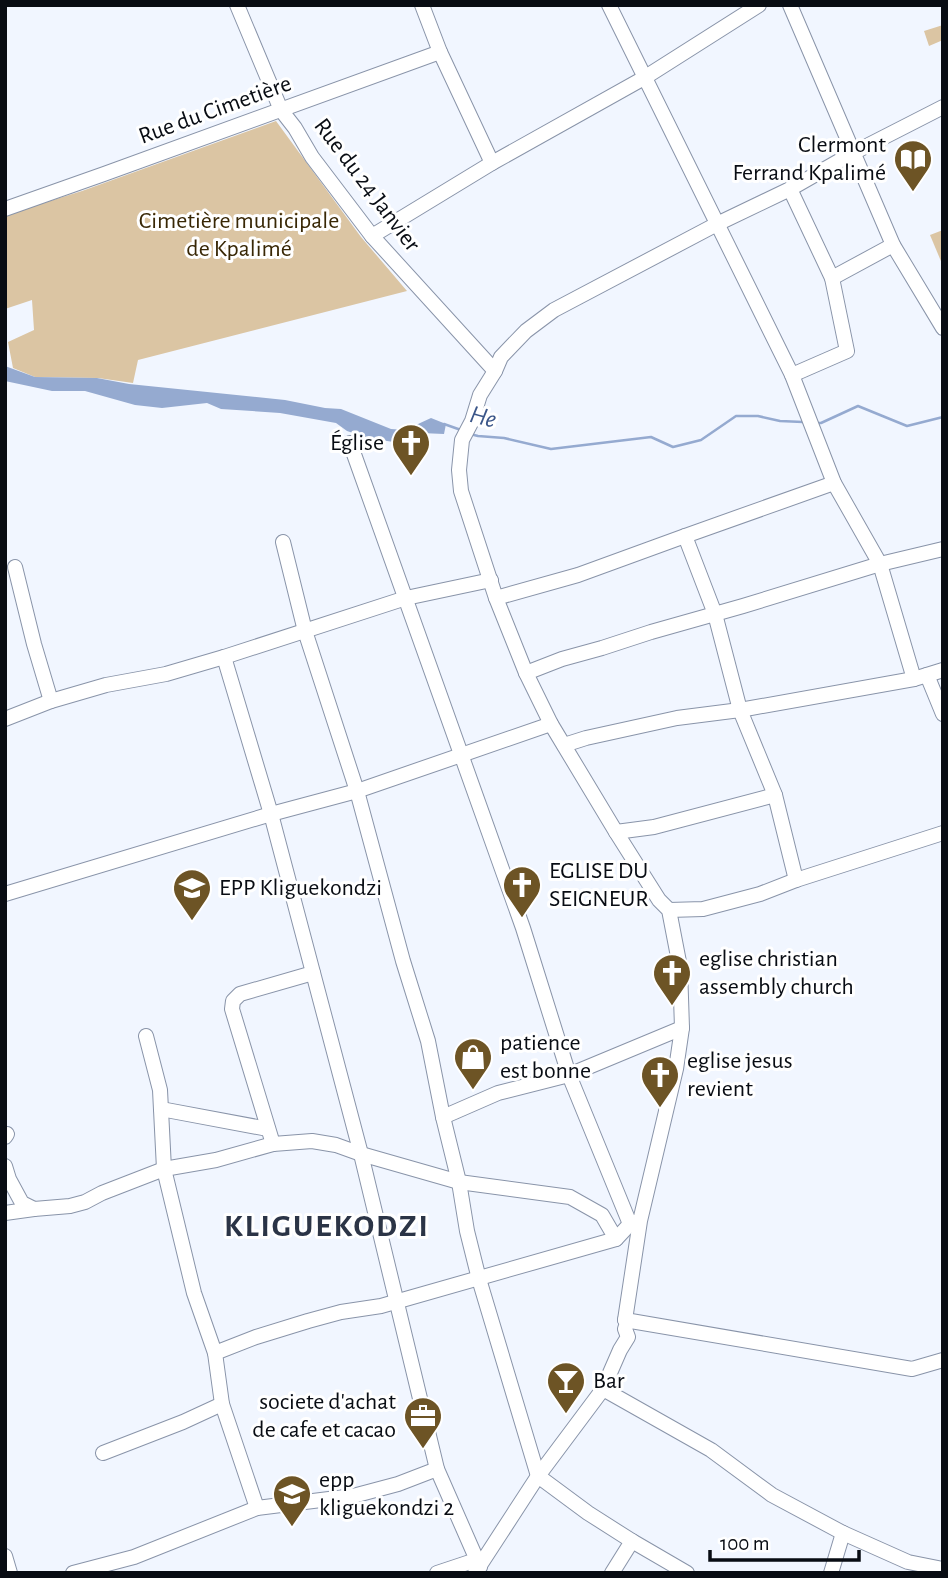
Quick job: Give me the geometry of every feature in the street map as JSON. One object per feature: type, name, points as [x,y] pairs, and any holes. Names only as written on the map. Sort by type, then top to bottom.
[{"type":"street","name":"Rue du 24 Janvier","points":[[237,5],[281,110],[328,179],[372,236],[495,371]]},
{"type":"street","points":[[422,5],[440,52],[492,163]]},
{"type":"street","points":[[609,5],[792,375],[834,483],[880,564],[921,677],[943,714]]},
{"type":"street","points":[[372,236],[492,163],[644,78],[759,5]]},
{"type":"street","points":[[790,5],[893,245],[943,328]]},
{"type":"street","name":"Rue du Cimetière","points":[[5,209],[440,52]]},
{"type":"street","points":[[437,1573],[477,1566],[538,1476],[603,1389],[628,1337],[625,1320],[635,1222],[676,1069],[681,1028],[680,967],[669,910],[659,900],[616,832],[551,724],[526,673],[496,597],[461,491],[459,470],[464,434],[472,421],[480,395],[501,356],[526,331],[554,310],[943,107]]},
{"type":"street","points":[[790,189],[832,278],[846,351],[792,375]]},
{"type":"street","points":[[832,278],[893,245]]},
{"type":"street","points":[[350,443],[523,928],[569,1075],[635,1222]]},
{"type":"street","points":[[496,597],[578,575],[834,483]]},
{"type":"street","points":[[685,536],[715,614],[740,710],[775,795],[796,880]]},
{"type":"street","points":[[283,542],[305,631],[357,791],[403,961],[428,1041],[467,1231],[538,1476],[588,1513],[687,1573]]},
{"type":"street","points":[[526,673],[562,659],[880,564],[943,549]]},
{"type":"street","points":[[15,567],[51,701]]},
{"type":"street","points":[[5,719],[51,701],[106,685],[166,674],[406,598],[491,580]]},
{"type":"street","points":[[224,657],[271,814],[361,1154],[437,1469],[477,1566]]},
{"type":"street","points":[[564,745],[677,718],[740,710],[921,677],[943,670]]},
{"type":"street","points":[[5,894],[357,791],[551,724]]},
{"type":"street","points":[[616,832],[654,827],[775,795]]},
{"type":"street","points":[[669,910],[704,909],[760,894],[943,833]]},
{"type":"street","points":[[273,1144],[232,1009],[233,1000],[240,994],[313,973]]},
{"type":"street","points":[[443,1117],[498,1093],[569,1075],[681,1028]]},
{"type":"street","points":[[146,1036],[160,1090],[164,1169],[194,1293],[215,1353],[222,1404],[257,1508]]},
{"type":"street","points":[[161,1109],[268,1129]]},
{"type":"street","points":[[5,1213],[70,1206],[164,1169],[216,1160],[273,1144],[312,1141],[336,1145],[459,1182],[570,1198],[602,1215],[616,1239]]},
{"type":"street","points":[[5,1166],[22,1203],[34,1209]]},
{"type":"street","points":[[215,1353],[308,1321],[341,1312],[382,1306],[616,1239],[635,1222]]},
{"type":"street","points":[[625,1320],[912,1369],[937,1361],[943,1374]]},
{"type":"street","points":[[603,1389],[711,1450],[772,1495],[843,1533],[908,1562],[943,1569]]},
{"type":"street","points":[[103,1452],[183,1422],[222,1404]]},
{"type":"street","points":[[73,1573],[134,1557],[257,1508],[353,1496],[398,1484],[437,1469]]},
{"type":"street","points":[[831,1573],[843,1533]]},
{"type":"street","points":[[612,1573],[632,1541]]},
{"type":"street","points":[[5,1556],[10,1573]]},
{"type":"green space","points":[[943,25],[943,40],[929,46],[924,31]]},
{"type":"green space","name":"Cimetière municipale de Kpalimé","points":[[276,121],[361,237],[407,291],[138,360],[133,383],[98,378],[35,377],[13,368],[8,342],[34,330],[32,300],[5,309],[5,215],[82,191]]},
{"type":"green space","points":[[943,230],[943,266],[930,235]]},
{"type":"water","points":[[5,366],[35,377],[97,378],[341,409],[391,429],[405,430],[431,418],[446,424],[444,434],[421,433],[414,442],[400,443],[368,438],[347,431],[336,423],[280,413],[221,409],[207,403],[162,408],[135,405],[85,391],[52,391],[5,381]]},
{"type":"waterway","name":"He","points":[[817,423],[858,406],[907,426],[943,417]]},
{"type":"waterway","name":"He","points":[[470,434],[504,438],[551,449],[651,437],[673,447],[701,440],[736,416],[803,422]]},
{"type":"waterway","name":"He","points":[[444,424],[461,430]]},
{"type":"place","name":"Clermont Ferrand Kpalimé","points":[[913,193]]},
{"type":"place","name":"Église","points":[[411,477]]},
{"type":"place","name":"EGLISE DU SEIGNEUR","points":[[522,919]]},
{"type":"place","name":"EPP Kliguekondzi","points":[[192,922]]},
{"type":"place","name":"eglise christian assembly church","points":[[672,1007]]},
{"type":"place","name":"patience est bonne","points":[[473,1091]]},
{"type":"place","name":"eglise jesus revient","points":[[660,1109]]},
{"type":"place","name":"Bar","points":[[566,1415]]},
{"type":"place","name":"societe d'achat de cafe et cacao","points":[[423,1450]]},
{"type":"place","name":"epp kliguekondzi 2","points":[[292,1528]]},
{"type":"district","name":"KLIGUEKODZI","points":[[327,1226]]}]
